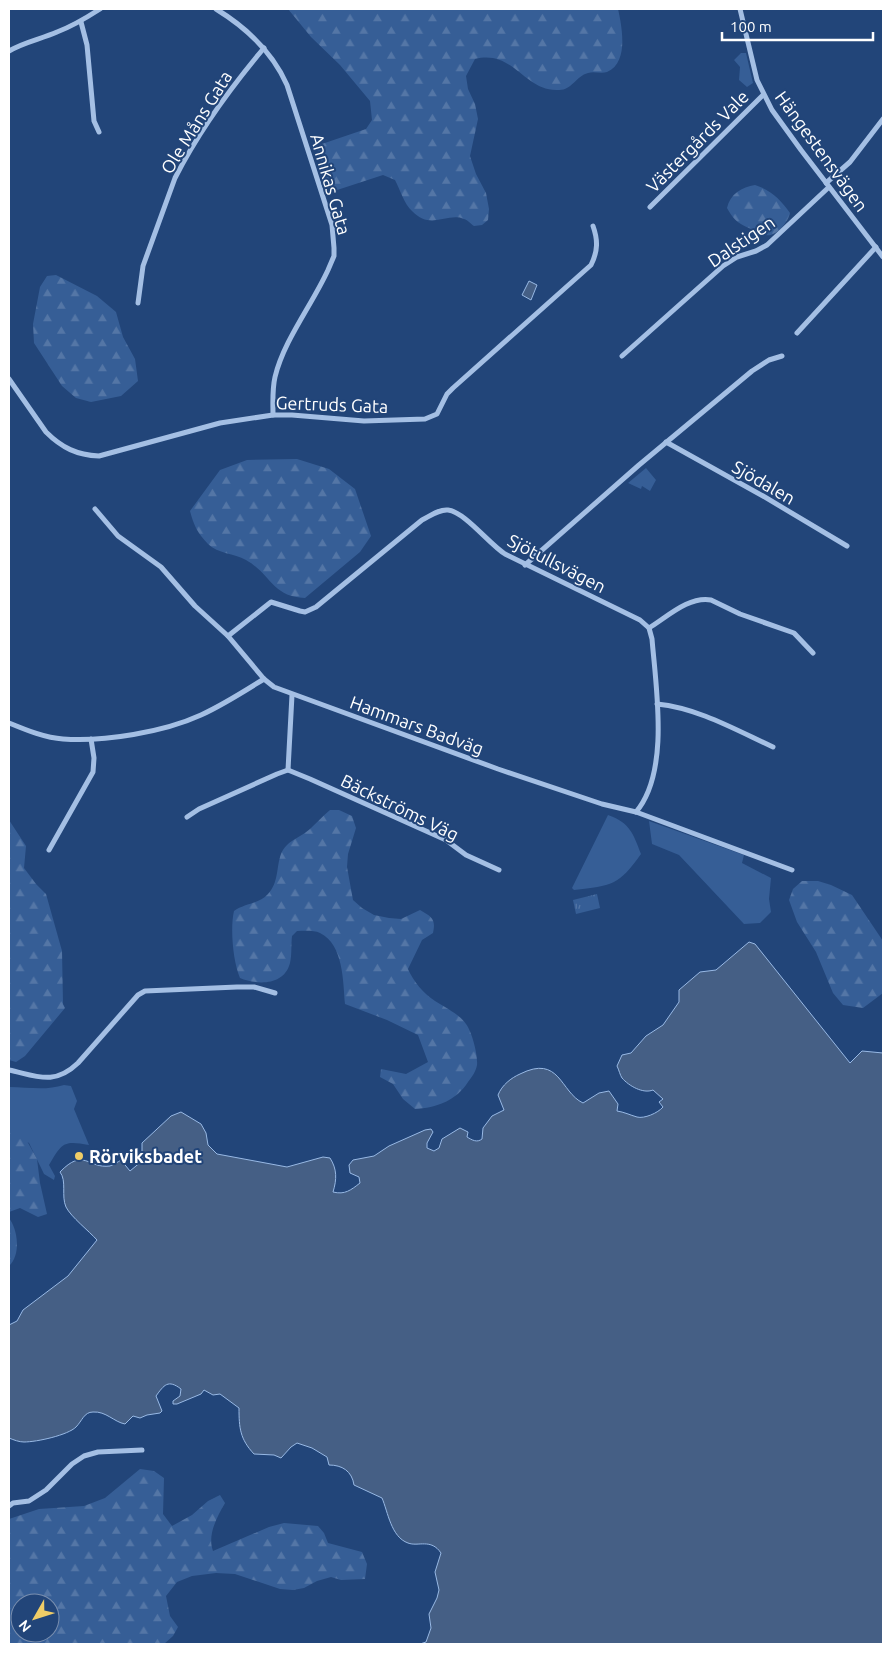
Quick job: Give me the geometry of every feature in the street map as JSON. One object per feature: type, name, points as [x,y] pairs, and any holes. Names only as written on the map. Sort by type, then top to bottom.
[{"type":"street","points":[[9,51],[81,22],[100,9]]},
{"type":"street","name":"Annikas Gata","points":[[216,9],[239,24],[264,48],[273,58],[287,84],[335,238],[334,256],[328,270],[284,352],[278,367],[273,393],[272,415]]},
{"type":"street","name":"Hängestensvägen","points":[[740,9],[757,80],[763,95],[786,130],[883,257]]},
{"type":"street","points":[[81,22],[87,45],[94,121],[99,132]]},
{"type":"street","name":"Ole Måns Gata","points":[[138,303],[143,266],[175,178],[182,164],[218,110],[248,67],[264,48]]},
{"type":"street","name":"Västergårds Vale","points":[[650,207],[763,95]]},
{"type":"street","name":"Dalstigen","points":[[622,356],[723,266],[737,257],[762,248],[774,239],[850,162],[883,119]]},
{"type":"street","name":"Gertruds Gata","points":[[9,379],[46,432],[54,440],[67,449],[88,455],[100,456],[220,423],[272,415],[364,421],[425,419],[432,417],[440,408],[447,394],[460,381],[591,265],[598,244],[593,226]]},
{"type":"street","points":[[797,334],[876,247]]},
{"type":"street","points":[[525,565],[666,442],[752,371],[769,360],[782,356]]},
{"type":"street","name":"Sjödalen","points":[[666,442],[763,496],[847,546]]},
{"type":"street","name":"Hammars Badväg","points":[[95,509],[118,536],[161,566],[195,606],[228,636],[269,684],[292,695],[498,769],[602,804],[636,812],[792,870]]},
{"type":"street","name":"Sjötullsvägen","points":[[228,636],[271,602],[305,612],[316,607],[422,520],[433,513],[443,510],[448,510],[460,516],[496,548],[525,565],[640,620],[649,628]]},
{"type":"street","points":[[636,812],[643,804],[654,772],[658,737],[652,639],[649,628],[696,599],[711,600],[740,614],[794,633],[813,653]]},
{"type":"street","points":[[9,723],[54,738],[91,739],[148,732],[187,721],[221,705],[264,679]]},
{"type":"street","points":[[187,817],[199,809],[288,770],[292,695]]},
{"type":"street","points":[[657,704],[672,705],[692,711],[773,747]]},
{"type":"street","points":[[49,850],[92,772],[94,758],[91,739]]},
{"type":"street","name":"Bäckströms Väg","points":[[288,770],[446,840],[466,855],[499,870]]},
{"type":"street","points":[[9,1070],[49,1078],[57,1077],[67,1072],[78,1063],[138,995],[145,991],[254,987],[275,993]]},
{"type":"street","points":[[9,1506],[29,1501],[46,1490],[72,1464],[84,1456],[98,1452],[142,1450]]},
{"type":"green space","points":[[288,9],[618,9],[622,34],[621,53],[619,61],[607,72],[588,73],[567,88],[559,90],[547,89],[537,85],[500,60],[488,58],[475,59],[466,76],[468,89],[475,104],[478,119],[470,156],[476,174],[486,193],[489,209],[488,220],[482,225],[474,226],[458,217],[426,220],[419,217],[409,208],[395,180],[383,175],[331,192],[316,146],[366,129],[372,120],[370,101],[340,65],[311,37]]},
{"type":"green space","points":[[741,53],[746,53],[753,83],[747,87],[739,80],[740,67],[734,60]]},
{"type":"green space","points":[[755,185],[775,196],[790,213],[784,225],[773,234],[765,235],[741,224],[735,220],[727,208],[737,192]]},
{"type":"green space","points":[[56,275],[97,296],[116,312],[123,337],[135,359],[138,381],[121,396],[91,402],[76,398],[62,386],[34,343],[33,324],[40,287],[47,276]]},
{"type":"green space","points":[[297,459],[329,469],[355,489],[371,536],[360,552],[305,598],[285,594],[246,560],[221,552],[208,544],[195,525],[190,511],[220,470],[247,460]]},
{"type":"green space","points":[[646,468],[656,480],[650,491],[642,486],[641,489],[628,483]]},
{"type":"green space","points":[[330,810],[339,810],[352,816],[356,828],[348,854],[347,867],[353,900],[374,915],[401,919],[420,910],[433,921],[433,933],[422,940],[408,969],[416,983],[427,995],[456,1014],[466,1024],[476,1050],[477,1061],[475,1072],[458,1094],[438,1105],[415,1109],[403,1099],[393,1084],[380,1077],[381,1069],[406,1074],[428,1062],[418,1035],[387,1020],[345,1004],[343,975],[338,955],[334,946],[320,933],[297,931],[292,936],[290,963],[287,971],[276,980],[254,982],[240,978],[233,945],[232,926],[234,911],[260,900],[268,894],[274,885],[279,859],[284,849],[290,842],[310,829]]},
{"type":"green space","points":[[608,815],[626,825],[636,840],[641,854],[627,872],[614,882],[597,887],[574,890],[572,888]]},
{"type":"green space","points":[[9,820],[26,846],[24,868],[46,894],[62,951],[63,1004],[65,1008],[25,1056],[16,1062],[9,1060]]},
{"type":"green space","points":[[649,821],[744,855],[742,863],[771,878],[769,899],[771,912],[760,923],[744,924],[679,855],[652,844]]},
{"type":"green space","points":[[802,881],[818,881],[852,895],[883,941],[883,993],[863,1008],[843,1005],[833,993],[816,952],[797,922],[789,900],[793,889]]},
{"type":"green space","points":[[597,894],[600,908],[576,914],[573,900]]},
{"type":"green space","name":"Rörviksbadet","points":[[71,1086],[77,1101],[74,1109],[89,1145],[68,1143],[57,1152],[49,1165],[55,1176],[54,1180],[44,1174],[29,1143],[9,1133],[9,1087],[43,1088]]},
{"type":"green space","points":[[21,1130],[37,1159],[47,1214],[38,1217],[20,1208],[9,1212],[9,1133]]},
{"type":"green space","points":[[9,1218],[16,1236],[17,1249],[9,1266]]},
{"type":"green space","points":[[140,1469],[154,1471],[164,1478],[163,1514],[172,1526],[192,1515],[208,1501],[220,1495],[225,1503],[212,1532],[211,1545],[213,1551],[269,1527],[284,1523],[318,1526],[324,1533],[328,1543],[362,1552],[367,1564],[365,1579],[341,1580],[331,1577],[317,1581],[304,1588],[293,1590],[280,1589],[235,1574],[216,1573],[192,1576],[177,1582],[166,1596],[170,1616],[178,1627],[173,1636],[164,1644],[9,1644],[9,1519],[39,1509],[84,1506],[105,1498]]},
{"type":"shaded area","points":[[529,281],[537,285],[531,300],[522,295]]},
{"type":"shaded area","points":[[749,942],[755,944],[850,1063],[862,1051],[883,1053],[883,1644],[420,1644],[426,1642],[431,1628],[429,1614],[439,1590],[435,1572],[441,1553],[437,1548],[429,1544],[412,1544],[402,1540],[391,1524],[382,1498],[354,1485],[351,1476],[346,1470],[338,1466],[329,1465],[327,1457],[312,1448],[297,1443],[281,1458],[274,1455],[254,1454],[241,1433],[239,1408],[220,1394],[213,1395],[204,1390],[201,1394],[173,1404],[173,1401],[180,1396],[181,1389],[173,1384],[169,1384],[164,1386],[156,1396],[162,1411],[160,1413],[140,1418],[133,1416],[125,1424],[102,1413],[90,1412],[72,1430],[59,1435],[30,1442],[9,1438],[9,1325],[17,1321],[23,1310],[68,1276],[97,1240],[66,1207],[63,1180],[60,1172],[68,1165],[81,1160],[96,1165],[110,1166],[121,1160],[130,1171],[142,1161],[142,1143],[171,1116],[181,1112],[201,1124],[206,1133],[208,1145],[217,1154],[287,1167],[323,1157],[330,1158],[336,1174],[333,1192],[344,1192],[351,1190],[360,1183],[359,1177],[350,1173],[349,1165],[353,1160],[374,1156],[389,1146],[425,1130],[431,1129],[433,1132],[427,1143],[427,1148],[434,1151],[439,1148],[442,1139],[460,1128],[468,1132],[467,1137],[471,1139],[476,1141],[482,1139],[483,1128],[492,1116],[504,1110],[498,1095],[502,1088],[513,1078],[533,1069],[551,1071],[575,1098],[583,1103],[599,1093],[609,1091],[618,1104],[617,1111],[637,1117],[651,1115],[663,1107],[659,1102],[663,1099],[653,1090],[645,1091],[636,1088],[622,1078],[617,1066],[622,1055],[631,1053],[646,1036],[663,1025],[679,1002],[679,990],[700,972],[716,970]]},
{"type":"place","name":"Rörviksbadet","points":[[79,1156]]}]
